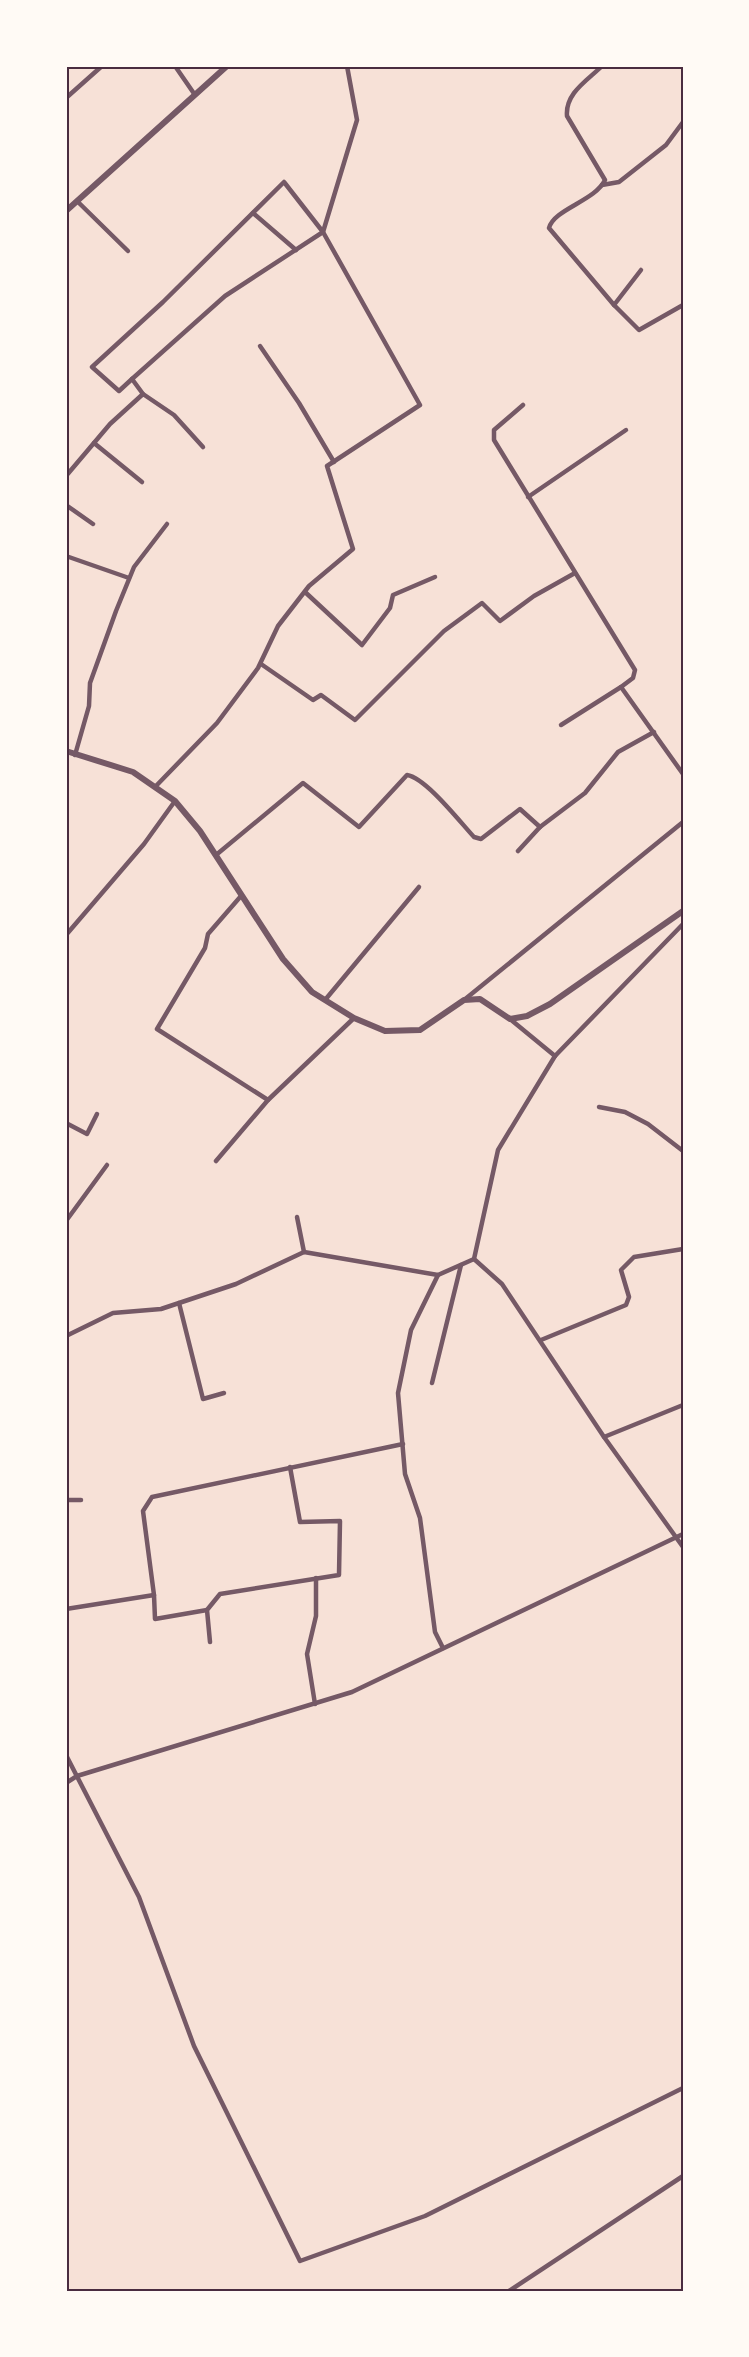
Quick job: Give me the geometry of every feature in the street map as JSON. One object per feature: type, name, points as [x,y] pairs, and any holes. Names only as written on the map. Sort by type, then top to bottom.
[{"type":"street","points":[[66,211],[227,66]]},
{"type":"street","points":[[66,751],[132,772],[175,801],[216,855],[283,959],[312,992],[354,1018],[385,1031],[420,1030],[464,1000],[480,999],[510,1018],[527,1016],[550,1004],[683,911]]},
{"type":"lane","points":[[66,98],[102,66]]},
{"type":"lane","points":[[176,66],[195,95]]},
{"type":"lane","points":[[154,787],[217,723],[261,664],[278,626],[305,592],[353,549],[327,466],[420,405],[323,232],[284,182],[163,303],[92,367],[119,391],[225,296],[323,232],[357,120],[347,66]]},
{"type":"lane","points":[[603,66],[571,95],[567,108],[567,116],[604,176],[603,185]]},
{"type":"lane","points":[[683,122],[666,146],[619,182],[603,185],[556,219],[549,228],[614,305],[639,330],[683,305]]},
{"type":"lane","points":[[77,201],[128,251]]},
{"type":"lane","points":[[253,213],[296,250]]},
{"type":"lane","points":[[614,305],[641,270]]},
{"type":"lane","points":[[260,346],[299,403],[334,462]]},
{"type":"lane","points":[[132,379],[144,394],[174,415],[203,447]]},
{"type":"lane","points":[[66,476],[110,424],[144,394]]},
{"type":"lane","points":[[523,405],[492,434],[634,670],[633,678],[561,725]]},
{"type":"lane","points":[[528,497],[626,430]]},
{"type":"lane","points":[[94,443],[142,482]]},
{"type":"lane","points":[[66,505],[93,525]]},
{"type":"lane","points":[[75,755],[89,706],[90,683],[129,578],[134,567],[167,525]]},
{"type":"lane","points":[[66,556],[129,578]]},
{"type":"lane","points":[[261,664],[312,700],[321,695],[355,720],[444,631],[482,603],[500,621],[534,596],[575,573]]},
{"type":"lane","points":[[305,592],[362,645],[390,608],[393,595],[435,577]]},
{"type":"lane","points":[[621,687],[683,774]]},
{"type":"lane","points":[[518,850],[540,827],[585,794],[618,752],[654,732]]},
{"type":"lane","points":[[216,855],[303,783],[359,827],[407,775],[413,776],[432,793],[474,837],[481,839],[520,809],[540,827]]},
{"type":"lane","points":[[66,935],[144,844],[175,801]]},
{"type":"lane","points":[[464,1000],[683,822]]},
{"type":"lane","points":[[325,1000],[419,887]]},
{"type":"lane","points":[[241,896],[207,934],[205,948],[157,1029],[268,1100]]},
{"type":"lane","points":[[474,1259],[498,1150],[555,1056],[683,924]]},
{"type":"lane","points":[[216,1161],[268,1100],[354,1018]]},
{"type":"lane","points":[[510,1018],[555,1056]]},
{"type":"lane","points":[[599,1107],[625,1112],[683,1151]]},
{"type":"lane","points":[[66,1123],[87,1134],[97,1114]]},
{"type":"lane","points":[[66,1221],[107,1165]]},
{"type":"lane","points":[[297,1217],[304,1252]]},
{"type":"lane","points":[[541,1340],[626,1305],[629,1297],[621,1270],[633,1257],[683,1249]]},
{"type":"lane","points":[[66,1336],[112,1312],[161,1309],[236,1284],[304,1252],[438,1275],[474,1259]]},
{"type":"lane","points":[[474,1259],[502,1284],[604,1437],[683,1547]]},
{"type":"lane","points":[[432,1383],[462,1264]]},
{"type":"lane","points":[[438,1275],[411,1330],[398,1393],[405,1474],[420,1518],[435,1632],[443,1648]]},
{"type":"lane","points":[[179,1303],[203,1399],[224,1393]]},
{"type":"lane","points":[[604,1437],[683,1405]]},
{"type":"lane","points":[[290,1467],[300,1522],[339,1521],[339,1575],[220,1594],[207,1610],[156,1619],[143,1511],[152,1497],[290,1467],[403,1444]]},
{"type":"lane","points":[[66,1500],[81,1500]]},
{"type":"lane","points":[[66,1783],[77,1776],[352,1692],[683,1534]]},
{"type":"lane","points":[[315,1704],[307,1654],[316,1616],[316,1578]]},
{"type":"lane","points":[[66,1609],[154,1595]]},
{"type":"lane","points":[[207,1610],[210,1642]]},
{"type":"lane","points":[[66,1755],[139,1897],[195,2046],[300,2261],[425,2216],[683,2088]]},
{"type":"lane","points":[[509,2291],[683,2176]]}]
